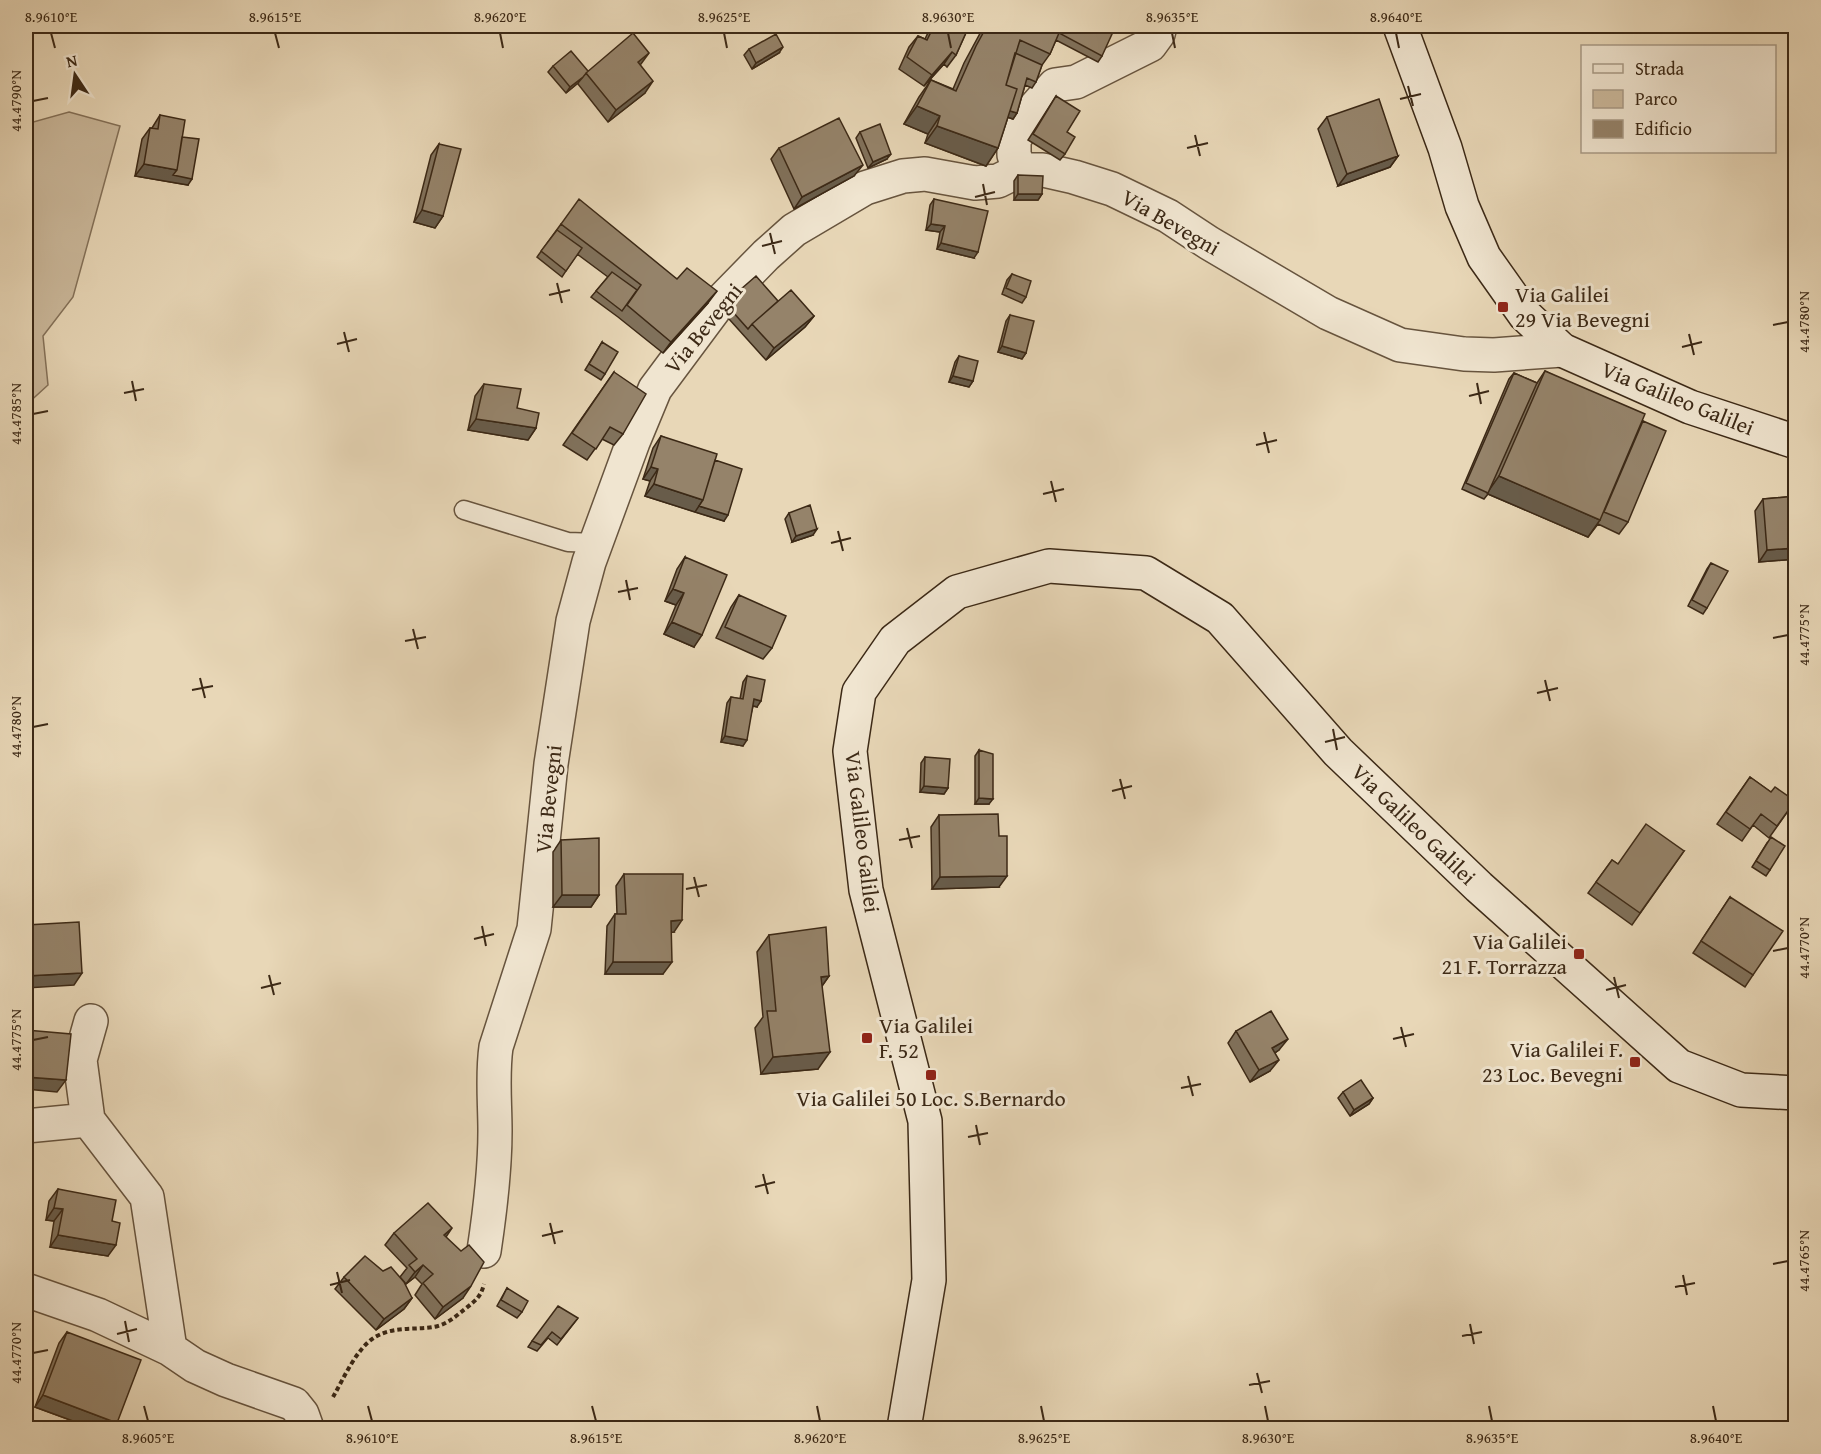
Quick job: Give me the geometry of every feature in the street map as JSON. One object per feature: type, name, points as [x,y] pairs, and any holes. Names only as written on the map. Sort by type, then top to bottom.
[{"type":"street","points":[[1020,170],[1014,154],[1014,140],[1031,112],[1055,85],[1076,81],[1150,45],[1158,34],[1160,26]]},
{"type":"street","points":[[1400,26],[1445,148],[1462,206],[1484,256],[1525,315],[1562,350]]},
{"type":"street","name":"Via Bevegni","points":[[484,1251],[492,1185],[495,1133],[493,1067],[496,1047],[534,929],[551,764],[573,621],[596,543],[655,389],[719,303],[794,230],[865,188],[903,176],[925,174],[975,183],[998,181],[1020,170],[1043,170],[1112,189],[1168,216],[1209,243],[1328,313],[1400,345],[1464,354],[1494,355],[1562,350]]},
{"type":"street","name":"Via Galileo Galilei","points":[[1562,350],[1690,407],[1796,442]]},
{"type":"street","name":"Via Galileo Galilei","points":[[904,1428],[929,1280],[926,1121],[866,890],[850,751],[859,692],[895,640],[957,592],[1049,566],[1146,573],[1220,618],[1346,760],[1479,887],[1679,1066],[1741,1090],[1796,1093]]},
{"type":"street","points":[[91,1021],[80,1060],[88,1120],[147,1197],[170,1349]]},
{"type":"street","points":[[26,1126],[88,1120]]},
{"type":"street","points":[[26,1290],[98,1315],[170,1349],[195,1366],[226,1380],[294,1404],[307,1427]]},
{"type":"lane","points":[[464,510],[568,542],[596,543]]},
{"type":"path","points":[[307,1427],[328,1407],[362,1349],[375,1338],[411,1327],[437,1326],[448,1322],[479,1298],[485,1274],[484,1251]]},
{"type":"green space","points":[[69,112],[120,126],[73,297],[43,336],[48,385],[26,405],[26,124]]},
{"type":"building","points":[[934,26],[969,26],[956,55],[952,52],[932,75],[907,57],[918,36],[927,40]]},
{"type":"building","points":[[987,26],[1062,26],[1050,54],[1020,40],[1006,85],[1017,89],[998,148],[937,126],[940,116],[917,106],[931,80],[956,91]]},
{"type":"building","points":[[1062,26],[1096,26],[1112,34],[1102,56],[1059,33]]},
{"type":"building","points":[[633,33],[649,53],[638,62],[653,81],[616,110],[586,73]]},
{"type":"building","points":[[776,34],[783,47],[756,63],[749,49]]},
{"type":"building","points":[[571,51],[588,71],[570,87],[553,66]]},
{"type":"building","points":[[1015,53],[1042,65],[1036,82],[1027,78],[1017,113],[1010,111],[1017,89],[1006,85]]},
{"type":"building","points":[[1056,96],[1080,111],[1067,132],[1075,137],[1065,154],[1033,134]]},
{"type":"building","points":[[1379,99],[1398,156],[1347,174],[1327,117]]},
{"type":"building","points":[[160,115],[185,120],[177,170],[144,164],[150,128],[158,129]]},
{"type":"building","points":[[839,118],[863,165],[802,197],[779,148]]},
{"type":"building","points":[[880,124],[891,154],[873,162],[860,132]]},
{"type":"building","points":[[182,137],[199,139],[192,179],[173,175],[177,170]]},
{"type":"building","points":[[439,144],[461,149],[443,216],[422,210]]},
{"type":"building","points":[[1018,175],[1043,176],[1042,194],[1018,194]]},
{"type":"building","points":[[579,199],[677,279],[687,268],[717,291],[671,342],[627,305],[641,285],[561,224]]},
{"type":"building","points":[[934,199],[988,211],[978,252],[941,243],[945,226],[931,224]]},
{"type":"building","points":[[557,230],[582,248],[566,271],[541,251]]},
{"type":"building","points":[[612,272],[637,290],[622,311],[596,291]]},
{"type":"building","points":[[1012,274],[1031,281],[1026,297],[1006,288]]},
{"type":"building","points":[[756,276],[778,301],[748,329],[725,303]]},
{"type":"building","points":[[791,290],[814,316],[774,348],[752,324]]},
{"type":"building","points":[[1010,315],[1034,321],[1026,353],[1002,346]]},
{"type":"building","points":[[602,342],[618,352],[605,374],[589,364]]},
{"type":"building","points":[[959,356],[978,361],[973,381],[953,376]]},
{"type":"building","points":[[1545,371],[1645,414],[1600,520],[1499,476]]},
{"type":"building","points":[[614,372],[646,394],[623,434],[610,427],[596,449],[572,433]]},
{"type":"building","points":[[1514,373],[1537,383],[1488,493],[1466,483]]},
{"type":"building","points":[[484,384],[521,389],[517,408],[539,413],[536,428],[476,419]]},
{"type":"building","points":[[1643,421],[1666,431],[1628,522],[1604,512]]},
{"type":"building","points":[[661,436],[717,454],[703,500],[654,484],[658,469],[651,467]]},
{"type":"building","points":[[715,460],[742,469],[728,515],[699,506],[703,500]]},
{"type":"building","points":[[1796,496],[1796,548],[1767,550],[1763,499]]},
{"type":"building","points":[[810,505],[817,529],[796,536],[789,513]]},
{"type":"building","points":[[685,557],[727,575],[702,635],[672,622],[684,593],[673,589]]},
{"type":"building","points":[[1711,563],[1728,571],[1707,608],[1692,600]]},
{"type":"building","points":[[739,595],[786,616],[772,648],[725,627]]},
{"type":"building","points":[[747,676],[765,680],[761,701],[754,699],[747,740],[725,736],[731,697],[743,699]]},
{"type":"building","points":[[979,750],[993,754],[993,799],[979,798]]},
{"type":"building","points":[[925,757],[950,759],[948,788],[924,786]]},
{"type":"building","points":[[1750,777],[1771,792],[1775,787],[1795,801],[1777,826],[1761,814],[1750,829],[1726,812]]},
{"type":"building","points":[[998,814],[999,836],[1007,836],[1007,876],[940,877],[939,815]]},
{"type":"building","points":[[1646,824],[1684,851],[1640,913],[1596,882],[1612,860],[1618,864]]},
{"type":"building","points":[[1771,837],[1785,846],[1770,870],[1756,861]]},
{"type":"building","points":[[599,838],[599,895],[562,895],[561,840]]},
{"type":"building","points":[[624,874],[683,874],[682,920],[671,921],[672,962],[613,962],[615,914],[626,914]]},
{"type":"building","points":[[1730,897],[1783,931],[1753,975],[1701,941]]},
{"type":"building","points":[[79,922],[82,973],[26,976],[26,925]]},
{"type":"building","points":[[826,927],[829,976],[821,977],[830,1052],[773,1057],[767,1011],[776,1011],[769,935]]},
{"type":"building","points":[[1271,1011],[1288,1039],[1272,1048],[1279,1060],[1259,1070],[1236,1031]]},
{"type":"building","points":[[26,1030],[71,1034],[66,1080],[26,1077]]},
{"type":"building","points":[[1361,1080],[1373,1098],[1354,1110],[1343,1092]]},
{"type":"building","points":[[58,1189],[116,1200],[112,1221],[120,1223],[116,1245],[58,1235],[63,1209],[54,1208]]},
{"type":"building","points":[[428,1203],[452,1228],[444,1235],[461,1251],[469,1245],[484,1262],[471,1286],[443,1307],[423,1283],[433,1274],[423,1265],[415,1272],[409,1265],[417,1259],[394,1233]]},
{"type":"building","points":[[365,1256],[383,1271],[391,1267],[404,1282],[412,1298],[384,1319],[344,1277]]},
{"type":"building","points":[[507,1288],[528,1301],[522,1312],[501,1300]]},
{"type":"building","points":[[558,1306],[578,1318],[561,1339],[552,1332],[541,1345],[532,1341]]},
{"type":"building","points":[[67,1332],[141,1360],[117,1423],[43,1395]]},
{"type":"place","name":"Via Galilei 29 Via Bevegni","points":[[1503,307]]},
{"type":"place","name":"Via Galilei 21 F. Torrazza","points":[[1579,954]]},
{"type":"place","name":"Via Galilei F. 52","points":[[867,1038]]},
{"type":"place","name":"Via Galilei F. 23 Loc. Bevegni","points":[[1635,1062]]},
{"type":"place","name":"Via Galilei 50 Loc. S.Bernardo","points":[[931,1075]]}]
